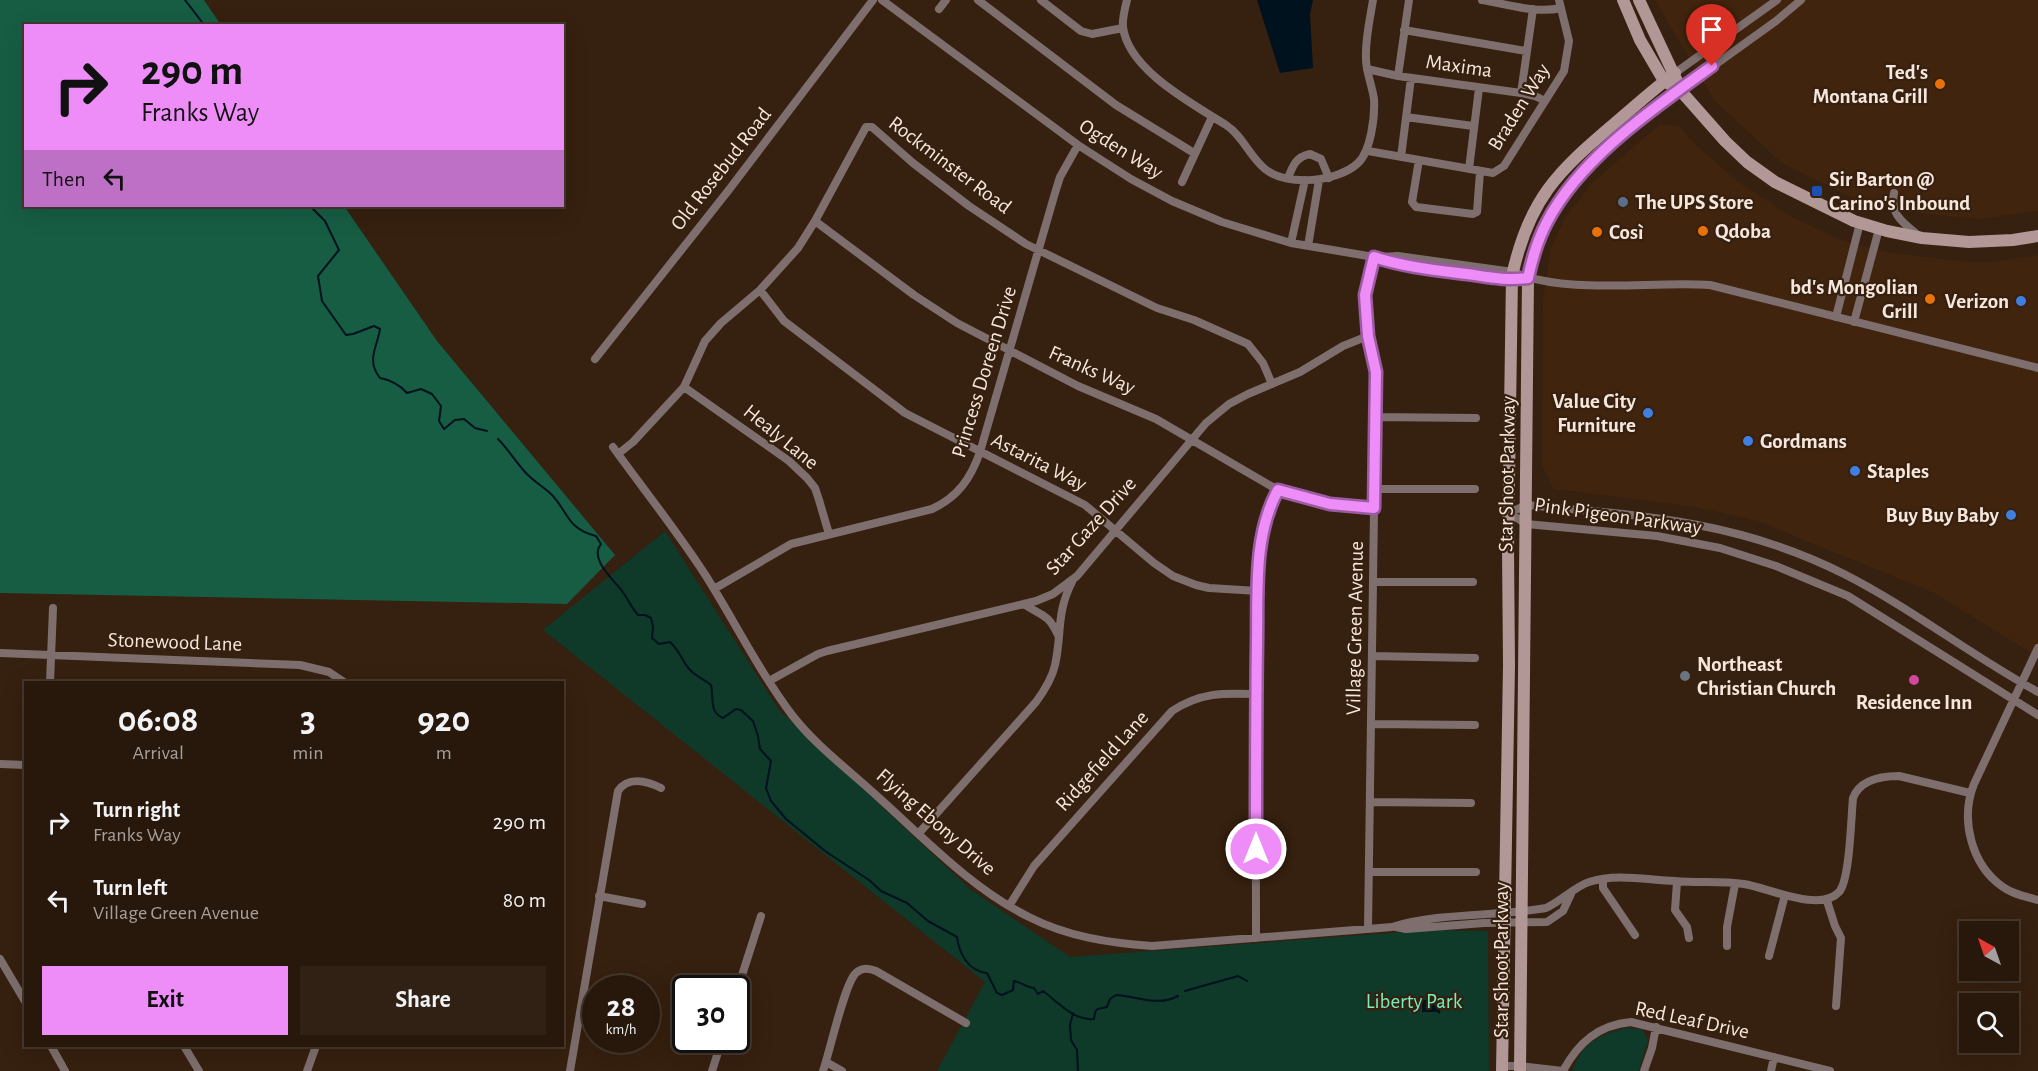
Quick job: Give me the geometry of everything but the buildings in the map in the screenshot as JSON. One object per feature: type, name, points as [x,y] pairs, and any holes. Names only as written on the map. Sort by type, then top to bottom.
[{"type":"street","name":"Old Rosebud Road","points":[[595,359],[728,192],[873,0]]},
{"type":"street","name":"Ogden Way","points":[[882,0],[1078,145],[1131,179],[1172,201],[1222,222],[1291,243],[1374,257],[1398,256],[1562,284],[1710,285],[2038,368]]},
{"type":"street","points":[[939,9],[946,0]]},
{"type":"street","points":[[978,0],[1116,105],[1194,153]]},
{"type":"street","points":[[1052,9],[1058,0]]},
{"type":"street","points":[[1127,0],[1123,28],[1135,54],[1157,79],[1239,135],[1264,168],[1272,174],[1305,180],[1340,176],[1353,169],[1368,151],[1374,101],[1367,69],[1366,47],[1373,0]]},
{"type":"street","points":[[1398,76],[1408,0]]},
{"type":"street","points":[[1482,0],[1551,10],[1560,4]]},
{"type":"street","points":[[1623,0],[1640,40],[1664,81],[1680,90],[1725,141],[1747,162],[1775,182],[1860,223],[1922,238],[1969,242],[2013,240],[2038,236]]},
{"type":"street","points":[[1639,0],[1675,73],[1680,90]]},
{"type":"street","name":"Star Shoot Parkway","points":[[1502,1068],[1513,276],[1523,236],[1530,219],[1554,179],[1575,156],[1664,81],[1777,0]]},
{"type":"street","name":"Star Shoot Parkway","points":[[1520,1068],[1528,278],[1545,224],[1579,176],[1607,148],[1680,90],[1802,0]]},
{"type":"street","points":[[1043,1],[1080,31],[1092,34],[1123,28]]},
{"type":"street","name":"Braden Way","points":[[1368,151],[1480,172],[1493,173],[1504,166],[1564,70],[1569,41],[1560,4]]},
{"type":"street","points":[[1521,93],[1533,9]]},
{"type":"street","points":[[1404,30],[1526,51]]},
{"type":"street","name":"Maxima","points":[[1367,69],[1398,76],[1521,93],[1545,101]]},
{"type":"street","points":[[1401,157],[1411,78]]},
{"type":"street","points":[[1468,169],[1479,88]]},
{"type":"street","points":[[1182,182],[1212,117]]},
{"type":"street","points":[[1406,117],[1473,126]]},
{"type":"street","name":"Rockminster Road","points":[[615,451],[633,442],[684,387],[705,341],[721,323],[760,290],[798,248],[866,127],[872,128],[969,206],[1026,244],[1156,308],[1194,320],[1248,344],[1263,363],[1272,384]]},
{"type":"street","name":"Princess Doreen Drive","points":[[714,589],[791,544],[920,513],[941,505],[962,488],[971,475],[980,452],[1060,177],[1078,145]]},
{"type":"street","points":[[1288,178],[1294,164],[1302,156],[1310,154],[1321,159],[1329,178]]},
{"type":"street","points":[[1419,160],[1412,202],[1416,207],[1473,214],[1477,212],[1480,172]]},
{"type":"street","points":[[1291,243],[1305,180]]},
{"type":"street","points":[[1308,246],[1319,180]]},
{"type":"street","points":[[1894,193],[1892,203],[1895,213],[1922,238]]},
{"type":"street","name":"Franks Way","points":[[815,221],[914,295],[957,323],[1078,386],[1156,419],[1278,490],[1330,504],[1374,508]]},
{"type":"street","points":[[1836,317],[1860,223]]},
{"type":"street","points":[[1854,322],[1879,229]]},
{"type":"street","name":"Village Green Avenue","points":[[1368,928],[1376,372],[1368,336],[1365,295],[1374,257]]},
{"type":"street","name":"Astarita Way","points":[[760,290],[784,321],[905,413],[1085,505],[1154,564],[1185,581],[1209,588],[1258,591]]},
{"type":"street","name":"Star Gaze Drive","points":[[769,681],[818,654],[1024,604],[1053,594],[1074,579],[1190,440],[1229,404],[1300,372],[1343,346],[1368,336]]},
{"type":"street","name":"Healy Lane","points":[[684,387],[789,461],[807,478],[815,488],[829,534]]},
{"type":"street","points":[[1375,417],[1476,418]]},
{"type":"street","name":"Flying Ebony Drive","points":[[615,451],[677,532],[769,681],[800,725],[968,875],[1009,906],[1055,928],[1098,940],[1152,946],[1392,927],[1408,922],[1446,917],[1520,917],[1547,922],[1563,911],[1571,894]]},
{"type":"street","points":[[1374,489],[1475,489]]},
{"type":"street","points":[[1256,938],[1258,591],[1263,527],[1270,503],[1278,490]]},
{"type":"street","name":"Pink Pigeon Parkway","points":[[1509,513],[1526,505],[1648,516],[1711,526],[1784,548],[1825,565],[1878,593],[2038,692]]},
{"type":"street","name":"Pink Pigeon Parkway","points":[[1509,513],[1526,524],[1657,536],[1731,551],[1776,566],[1848,596],[2038,715]]},
{"type":"street","points":[[919,833],[1046,688],[1055,666],[1060,610],[1074,579]]},
{"type":"street","points":[[1373,582],[1473,582]]},
{"type":"street","points":[[1024,604],[1047,618],[1058,636]]},
{"type":"street","points":[[50,681],[53,608]]},
{"type":"street","points":[[2038,648],[1970,793],[1968,806],[1969,833],[1980,862],[2002,886],[2014,893],[2038,900]]},
{"type":"street","name":"Stonewood Lane","points":[[0,653],[300,665],[328,672],[342,681]]},
{"type":"street","points":[[1372,656],[1475,658]]},
{"type":"street","name":"Ridgefield Lane","points":[[1009,906],[1034,866],[1156,726],[1172,711],[1191,699],[1203,695],[1256,694]]},
{"type":"street","points":[[1371,724],[1475,725]]},
{"type":"street","points":[[0,764],[24,765]]},
{"type":"street","points":[[1836,1006],[1841,938],[1827,901],[1841,890],[1846,876],[1853,798],[1856,790],[1874,779],[1899,776],[1970,793]]},
{"type":"street","points":[[570,1071],[618,791],[621,786],[638,781],[648,782],[661,788]]},
{"type":"street","points":[[1370,802],[1471,803]]},
{"type":"street","points":[[1369,872],[1476,872]]},
{"type":"street","name":"Flying Ebony Drive","points":[[1520,917],[1546,908],[1588,882],[1602,879],[1636,878],[1735,884],[1809,900],[1827,901]]},
{"type":"street","points":[[1602,879],[1604,888],[1635,935]]},
{"type":"street","points":[[1677,882],[1674,905],[1687,927],[1689,938]]},
{"type":"street","points":[[1727,946],[1727,927],[1735,884]]},
{"type":"street","points":[[1769,956],[1785,895]]},
{"type":"street","points":[[599,896],[642,904]]},
{"type":"street","points":[[742,975],[761,916]]},
{"type":"street","points":[[0,959],[24,1000]]},
{"type":"street","points":[[823,1071],[850,982],[860,970],[866,968],[876,971],[966,1023]]},
{"type":"street","name":"Red Leaf Drive","points":[[1563,1071],[1579,1047],[1600,1030],[1610,1025],[1630,1022],[1830,1071]]},
{"type":"street","points":[[1644,1071],[1656,1027]]},
{"type":"street","points":[[52,1047],[65,1071]]},
{"type":"street","points":[[185,1047],[199,1071]]},
{"type":"street","points":[[307,1071],[316,1047]]},
{"type":"street","points":[[712,1071],[718,1053]]},
{"type":"street","points":[[1772,1071],[1774,1057]]},
{"type":"street","points":[[826,1062],[842,1071]]},
{"type":"street","points":[[1502,1068],[1563,1071]]},
{"type":"shaded area","points":[[1655,0],[2038,0],[2038,211],[1980,219],[1917,213],[1849,196],[1782,163],[1714,100]]},
{"type":"shaded area","points":[[1660,124],[1680,127],[1696,145],[1737,181],[1790,216],[1843,241],[1892,253],[1968,262],[1993,262],[2038,255],[2038,657],[1934,593],[1758,521],[1695,507],[1554,489],[1542,465],[1543,299],[1551,248],[1566,216],[1593,182]]},
{"type":"green space","points":[[0,0],[204,0],[220,24],[24,24],[24,207],[345,207],[437,341],[615,555],[567,604],[0,593]]},
{"type":"green space","name":"Liberty Park","points":[[665,531],[779,710],[970,889],[1070,957],[1431,930],[1488,931],[1489,1071],[937,1071],[985,982],[543,630]]},
{"type":"green space","points":[[1625,1028],[1642,1029],[1648,1040],[1639,1071],[1572,1071],[1581,1053],[1592,1042],[1606,1034]]},
{"type":"water","points":[[1257,0],[1313,0],[1310,14],[1313,68],[1280,73]]},
{"type":"water","points":[[1441,998],[1440,1014],[1422,1012],[1422,1000],[1437,1000]]},
{"type":"waterway","points":[[185,0],[203,24]]},
{"type":"waterway","points":[[311,207],[325,221],[339,250],[318,276],[322,301],[346,335],[374,326],[380,329],[373,360],[380,378],[395,383],[407,393],[421,389],[432,394],[441,406],[439,421],[444,429],[455,420],[464,419],[475,428],[487,431]]},
{"type":"waterway","points":[[498,439],[528,475],[556,499],[573,524],[586,533],[596,536],[601,544],[598,556],[604,569],[638,615],[651,618],[652,638],[659,644],[670,642],[691,671],[711,685],[716,712],[723,718],[736,709],[741,710],[753,721],[760,749],[771,761],[766,788],[771,801],[786,819],[825,851],[869,880],[881,891],[907,903],[928,921],[957,937],[966,960],[975,969],[987,973],[997,993],[1002,995],[1013,990],[1014,981],[1034,988],[1038,994],[1043,991],[1073,1014],[1087,1019],[1094,1019],[1096,1010],[1107,1007],[1110,999],[1116,995],[1155,1001],[1178,996]]},
{"type":"waterway","points":[[1185,991],[1238,976],[1247,981]]},
{"type":"waterway","points":[[1073,1013],[1070,1025],[1071,1040],[1077,1050],[1078,1071]]},
{"type":"place","name":"Ted's Montana Grill","points":[[1940,84]]},
{"type":"place","name":"Sir Barton @ Carino's Inbound","points":[[1817,191]]},
{"type":"place","name":"The UPS Store","points":[[1623,202]]},
{"type":"place","name":"Qdoba","points":[[1703,231]]},
{"type":"place","name":"Così","points":[[1597,232]]},
{"type":"place","name":"bd's Mongolian Grill","points":[[1930,299]]},
{"type":"place","name":"Verizon","points":[[2021,301]]},
{"type":"place","name":"Value City Furniture","points":[[1648,413]]},
{"type":"place","name":"Gordmans","points":[[1748,441]]},
{"type":"place","name":"Staples","points":[[1855,471]]},
{"type":"place","name":"Buy Buy Baby","points":[[2011,515]]},
{"type":"place","name":"Northeast Christian Church","points":[[1685,676]]},
{"type":"place","name":"Residence Inn","points":[[1914,680]]},
{"type":"route","points":[[1256,849],[1256,694],[1260,543],[1263,527],[1270,503],[1278,490],[1330,504],[1374,508],[1376,372],[1368,336],[1365,295],[1374,257],[1397,265],[1512,280],[1528,278],[1545,224],[1566,192],[1592,161],[1663,102],[1712,66]]}]
